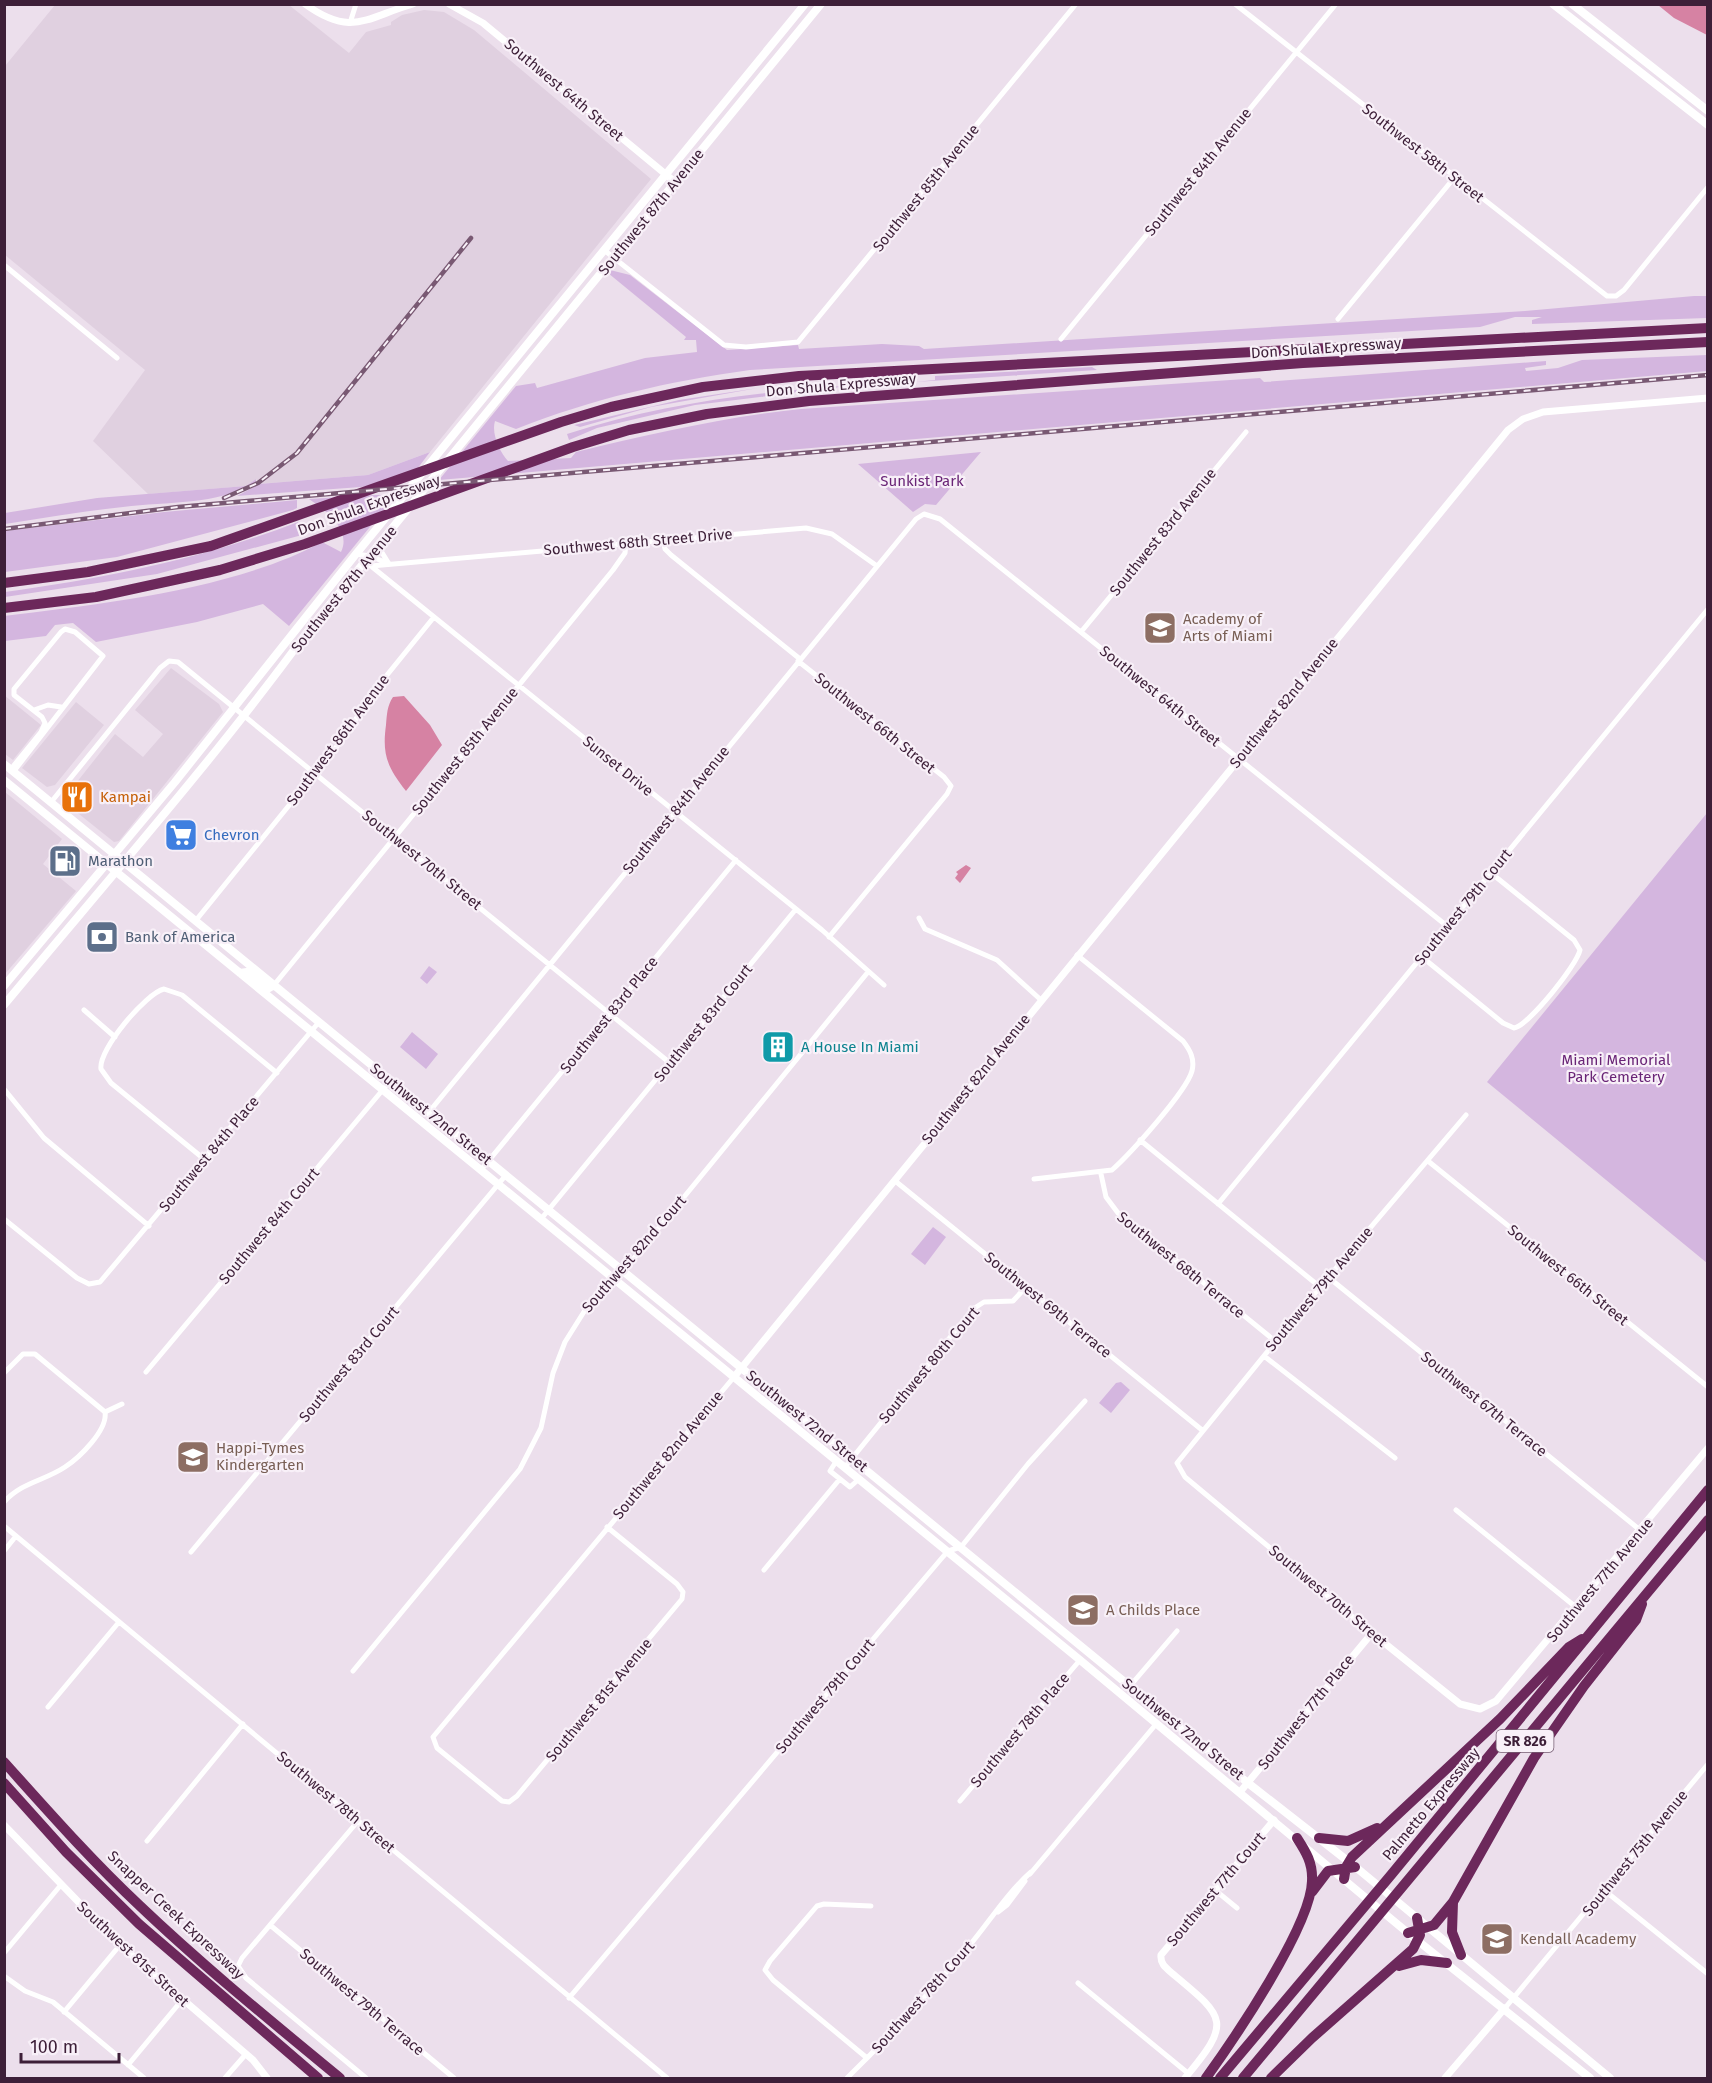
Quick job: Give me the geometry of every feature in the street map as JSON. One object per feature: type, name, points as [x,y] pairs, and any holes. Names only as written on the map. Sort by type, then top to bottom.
[{"type":"highway","name":"Don Shula Expressway","points":[[4,583],[138,563],[211,546],[561,422],[611,407],[703,387],[799,376],[1707,328]]},
{"type":"highway","name":"Don Shula Expressway","points":[[4,608],[144,588],[220,570],[305,544],[573,447],[629,430],[707,414],[808,401],[1303,363],[1707,342]]},
{"type":"highway","name":"Palmetto Expressway","points":[[1220,2079],[1392,1875],[1707,1490]]},
{"type":"highway","name":"Palmetto Expressway","points":[[1244,2079],[1707,1521]]},
{"type":"highway","points":[[1408,1933],[1438,1921],[1453,1902],[1534,1758],[1584,1686],[1636,1620],[1645,1595]]},
{"type":"highway","points":[[1344,1879],[1350,1865],[1385,1823],[1500,1719],[1569,1647],[1590,1635]]},
{"type":"highway","name":"Snapper Creek Expressway","points":[[4,1762],[70,1835],[145,1911],[340,2079]]},
{"type":"highway","name":"Snapper Creek Expressway","points":[[4,1783],[66,1852],[132,1918],[204,1983],[318,2079]]},
{"type":"highway","points":[[1319,1838],[1338,1841],[1353,1840],[1385,1823]]},
{"type":"highway","points":[[1297,1838],[1311,1864],[1310,1894]]},
{"type":"highway","points":[[1206,2079],[1263,1990],[1288,1945],[1310,1894],[1322,1876],[1332,1869],[1350,1865]]},
{"type":"highway","points":[[1453,1902],[1452,1932],[1461,1955]]},
{"type":"highway","points":[[1271,2079],[1328,2023],[1393,1968],[1421,1929]]},
{"type":"highway","points":[[1393,1968],[1421,1960],[1447,1963]]},
{"type":"main road","name":"Southwest 87th Avenue","points":[[4,986],[117,853],[235,708],[291,634],[805,4]]},
{"type":"main road","points":[[1553,4],[1707,125]]},
{"type":"main road","points":[[1572,4],[1707,111]]},
{"type":"main road","name":"Southwest 87th Avenue","points":[[4,1005],[245,716],[308,631],[369,561],[378,546],[818,6]]},
{"type":"main road","points":[[1590,34],[1598,25]]},
{"type":"main road","points":[[740,84],[749,92]]},
{"type":"main road","points":[[683,153],[693,161]]},
{"type":"main road","points":[[480,402],[489,410]]},
{"type":"main road","points":[[356,554],[369,561]]},
{"type":"main road","points":[[291,634],[308,631]]},
{"type":"main road","name":"Southwest 72nd Street","points":[[10,768],[117,853],[274,985],[1130,1686],[1319,1838],[1421,1929],[1461,1955],[1610,2079]]},
{"type":"main road","name":"Southwest 72nd Street","points":[[4,780],[948,1551],[1297,1838],[1408,1933]]},
{"type":"main road","points":[[24,795],[32,786]]},
{"type":"main road","points":[[36,947],[46,955]]},
{"type":"main road","points":[[240,974],[247,972],[269,988],[274,985]]},
{"type":"main road","points":[[422,1122],[429,1112]]},
{"type":"main road","points":[[1157,1723],[1165,1714]]},
{"type":"main road","points":[[1274,1820],[1283,1810]]},
{"type":"main road","name":"Southwest 72nd Street","points":[[1421,1929],[1447,1963],[1592,2079]]},
{"type":"main road","points":[[1592,2079],[1600,2071]]},
{"type":"street","points":[[305,4],[328,18],[350,23],[376,19],[398,7],[413,4]]},
{"type":"street","points":[[350,23],[356,4]]},
{"type":"street","name":"Southwest 64th Street","points":[[449,4],[464,7],[675,182]]},
{"type":"street","name":"Southwest 85th Avenue","points":[[614,257],[722,343],[734,347],[762,346],[790,344],[802,339],[1076,4]]},
{"type":"street","name":"Southwest 58th Street","points":[[1234,4],[1600,292],[1614,296],[1626,288],[1707,187]]},
{"type":"street","name":"Southwest 84th Avenue","points":[[1061,339],[1336,4]]},
{"type":"street","points":[[1338,319],[1454,178]]},
{"type":"street","points":[[604,250],[614,257]]},
{"type":"street","points":[[4,265],[117,358]]},
{"type":"street","name":"Southwest 82nd Avenue","points":[[509,1802],[497,1798],[437,1748],[433,1741],[438,1730],[734,1377],[893,1179],[1504,435],[1523,419],[1550,411],[1707,398]]},
{"type":"street","name":"Southwest 83rd Avenue","points":[[1081,632],[1246,432]]},
{"type":"street","name":"Southwest 64th Street","points":[[927,513],[940,519],[1447,926]]},
{"type":"street","name":"Southwest 84th Avenue","points":[[429,1112],[916,519],[927,513]]},
{"type":"street","name":"Southwest 68th Street Drive","points":[[369,561],[389,564],[816,529],[835,535],[877,566]]},
{"type":"street","name":"Southwest 66th Street","points":[[663,540],[664,549],[671,555],[944,777],[951,786],[947,794],[829,937]]},
{"type":"street","name":"Southwest 85th Avenue","points":[[274,985],[613,570],[625,553],[626,543]]},
{"type":"street","points":[[378,546],[389,564],[386,571],[388,579]]},
{"type":"street","name":"Southwest 68th Street Drive","points":[[369,561],[389,564]]},
{"type":"street","name":"Sunset Drive","points":[[369,561],[434,617],[796,909],[868,972]]},
{"type":"street","name":"Southwest 79th Court","points":[[1218,1204],[1707,609]]},
{"type":"street","name":"Southwest 86th Avenue","points":[[197,919],[315,774],[351,728],[374,692],[434,617]]},
{"type":"street","points":[[68,629],[103,656],[61,707],[47,731],[10,768],[41,732],[44,720],[14,695],[14,689],[61,632],[68,629]]},
{"type":"street","name":"Southwest 70th Street","points":[[52,801],[160,668],[172,660],[184,666],[670,1063]]},
{"type":"street","points":[[34,710],[48,705],[61,707]]},
{"type":"street","name":"Southwest 83rd Place","points":[[481,1170],[736,860]]},
{"type":"street","points":[[1422,957],[1503,1023],[1514,1028],[1526,1022],[1574,965],[1580,950],[1574,940],[1491,873]]},
{"type":"street","name":"Southwest 83rd Court","points":[[541,1219],[796,909]]},
{"type":"street","points":[[919,918],[925,929],[997,960],[1041,1000]]},
{"type":"street","points":[[1034,1179],[1112,1170],[1140,1140],[1188,1080],[1193,1068],[1191,1054],[1175,1034],[1077,955]]},
{"type":"street","points":[[868,972],[884,985]]},
{"type":"street","name":"Southwest 82nd Court","points":[[353,1671],[520,1469],[541,1428],[553,1373],[565,1342],[587,1306],[623,1270],[868,972]]},
{"type":"street","points":[[204,1159],[111,1083],[101,1069],[103,1054],[115,1037],[150,996],[164,989],[186,997],[277,1072]]},
{"type":"street","points":[[84,1010],[115,1037]]},
{"type":"street","name":"Southwest 84th Place","points":[[4,1219],[74,1276],[85,1282],[95,1283],[110,1273],[319,1022]]},
{"type":"street","name":"Southwest 84th Court","points":[[147,1372],[391,1080]]},
{"type":"street","points":[[4,1089],[44,1138],[149,1226]]},
{"type":"street","name":"Southwest 79th Avenue","points":[[1177,1467],[1202,1430],[1275,1341],[1466,1115]]},
{"type":"street","points":[[1140,1140],[1320,1287]]},
{"type":"street","name":"Southwest 66th Street","points":[[1428,1161],[1707,1387]]},
{"type":"street","name":"Southwest 68th Terrace","points":[[1101,1173],[1106,1197],[1118,1213],[1275,1341]]},
{"type":"street","name":"Southwest 83rd Court","points":[[191,1552],[506,1175]]},
{"type":"street","name":"Southwest 69th Terrace","points":[[893,1179],[1202,1430]]},
{"type":"street","name":"Southwest 67th Terrace","points":[[1328,1277],[1640,1530]]},
{"type":"street","name":"Southwest 80th Court","points":[[845,1467],[973,1309],[984,1302],[1013,1301],[1026,1287]]},
{"type":"street","points":[[4,1373],[20,1356],[29,1352],[43,1358],[105,1412]]},
{"type":"street","points":[[1263,1356],[1395,1458]]},
{"type":"street","points":[[948,1551],[961,1547],[1033,1458],[1085,1401]]},
{"type":"street","points":[[105,1412],[122,1404]]},
{"type":"street","points":[[4,1502],[22,1486],[60,1470],[74,1459],[104,1426],[105,1412]]},
{"type":"street","name":"Southwest 77th Avenue","points":[[1487,1707],[1507,1692],[1707,1448]]},
{"type":"street","points":[[837,1460],[830,1471],[839,1480],[850,1487],[859,1479]]},
{"type":"street","name":"Southwest 70th Street","points":[[1177,1467],[1185,1477],[1455,1701],[1470,1708],[1487,1707]]},
{"type":"street","points":[[764,1570],[839,1480]]},
{"type":"street","points":[[1456,1510],[1577,1608]]},
{"type":"street","name":"Southwest 78th Street","points":[[4,1526],[667,2079]]},
{"type":"street","name":"Southwest 81st Avenue","points":[[509,1802],[517,1796],[678,1606],[683,1594],[674,1582],[607,1527]]},
{"type":"street","points":[[4,1551],[16,1536]]},
{"type":"street","name":"Southwest 79th Court","points":[[569,1998],[948,1551]]},
{"type":"street","points":[[48,1707],[119,1622]]},
{"type":"street","points":[[1130,1686],[1177,1631]]},
{"type":"street","name":"Southwest 77th Place","points":[[1240,1792],[1372,1633]]},
{"type":"street","name":"Southwest 78th Place","points":[[960,1801],[1080,1660]]},
{"type":"street","name":"Southwest 78th Court","points":[[847,2079],[914,2010],[996,1913],[1005,1907],[1031,1872],[1157,1723]]},
{"type":"street","points":[[147,1841],[243,1725]]},
{"type":"street","name":"Southwest 75th Avenue","points":[[1445,2079],[1514,2000],[1707,1764]]},
{"type":"street","name":"Southwest 77th Court","points":[[1187,2076],[1215,2040],[1218,2025],[1215,2013],[1165,1967],[1161,1959],[1165,1949],[1274,1820]]},
{"type":"street","points":[[358,1821],[242,1958],[239,1968],[246,1978],[366,2079]]},
{"type":"street","name":"Southwest 81st Street","points":[[4,1825],[60,1886],[120,1945],[246,2054],[267,2079]]},
{"type":"street","points":[[4,1953],[60,1886]]},
{"type":"street","points":[[1215,1890],[1237,1908]]},
{"type":"street","points":[[1604,1890],[1707,1974]]},
{"type":"street","points":[[867,2058],[772,1980],[765,1970],[816,1907],[824,1904],[871,1906]]},
{"type":"street","name":"Southwest 79th Terrace","points":[[270,1926],[454,2079]]},
{"type":"street","points":[[64,2012],[120,1945]]},
{"type":"street","points":[[4,1976],[25,1991],[50,2000],[144,2079]]},
{"type":"street","points":[[1078,1983],[1187,2076]]},
{"type":"street","points":[[128,2065],[182,2000]]},
{"type":"street","points":[[225,2079],[246,2054]]},
{"type":"shaded area","points":[[55,5],[289,5],[349,53],[366,32],[391,25],[391,22],[402,15],[424,10],[444,12],[474,30],[651,179],[430,452],[368,475],[259,484],[256,479],[246,486],[148,494],[93,441],[145,370],[5,255],[5,66]]},
{"type":"shaded area","points":[[1658,5],[1707,5],[1707,35],[1674,18]]},
{"type":"shaded area","points":[[171,668],[219,704],[223,712],[119,841],[114,842],[69,806],[65,797],[115,734],[143,757],[163,734],[135,710]]},
{"type":"shaded area","points":[[4,695],[41,725],[13,760],[5,754]]},
{"type":"shaded area","points":[[404,696],[430,725],[442,745],[406,791],[390,767],[385,744],[390,704],[393,697]]},
{"type":"shaded area","points":[[76,702],[104,725],[55,785],[47,787],[22,768]]},
{"type":"shaded area","points":[[5,792],[62,839],[43,864],[76,891],[5,974]]},
{"type":"shaded area","points":[[966,865],[971,868],[960,883],[955,878],[958,874],[956,872]]},
{"type":"green space","points":[[610,270],[630,275],[727,350],[798,345],[799,349],[882,344],[919,346],[924,349],[1525,311],[1694,296],[1707,296],[1707,318],[1532,324],[1532,320],[1542,317],[1515,317],[1480,327],[750,370],[631,392],[516,429],[495,421],[494,431],[497,443],[508,461],[571,458],[576,452],[716,421],[801,409],[1260,378],[1264,382],[1546,361],[1546,365],[1525,368],[1526,371],[1558,368],[1582,360],[1707,355],[1707,371],[439,480],[516,386],[535,383],[537,388],[645,358],[697,352],[696,340],[684,340],[686,337],[608,273]]},
{"type":"green space","points":[[1092,367],[1097,370],[915,382],[935,380],[935,376]]},
{"type":"green space","points":[[856,385],[695,405],[597,428],[569,440],[567,434],[638,414],[710,400]]},
{"type":"green space","points":[[758,388],[651,407],[580,427],[574,425],[679,400]]},
{"type":"green space","points":[[430,452],[408,481],[361,487],[237,496],[259,484],[368,475]]},
{"type":"green space","name":"Sunkist Park","points":[[981,452],[936,505],[925,504],[913,512],[858,464]]},
{"type":"green space","points":[[256,479],[256,482],[241,490],[208,499],[140,505],[5,524],[5,513],[97,498],[246,486]]},
{"type":"green space","points":[[396,495],[289,626],[263,604],[197,622],[96,642],[73,623],[55,625],[46,636],[5,641],[4,616],[125,600],[209,583],[250,572],[322,542],[341,552],[343,536],[340,528],[329,515],[309,499]]},
{"type":"green space","points":[[297,500],[297,508],[293,510],[117,557],[5,572],[5,531],[164,512]]},
{"type":"green space","points":[[298,522],[302,535],[157,574],[5,597],[5,592],[117,573],[190,557]]},
{"type":"green space","name":"Miami Memorial Park Cemetery","points":[[1707,813],[1707,1263],[1487,1082]]},
{"type":"green space","points":[[429,966],[437,972],[427,984],[420,978]]},
{"type":"green space","points":[[412,1032],[438,1054],[426,1069],[400,1047]]},
{"type":"green space","points":[[933,1227],[946,1237],[925,1265],[911,1254]]},
{"type":"green space","points":[[1121,1382],[1130,1390],[1111,1413],[1099,1403],[1116,1383]]},
{"type":"railway","points":[[224,498],[258,483],[297,453],[471,238]]},
{"type":"railway","points":[[4,529],[178,507],[1708,375]]},
{"type":"place","name":"Academy of Arts of Miami","points":[[1160,628]]},
{"type":"place","name":"Kampai","points":[[77,797]]},
{"type":"place","name":"Chevron","points":[[181,835]]},
{"type":"place","name":"Marathon","points":[[65,861]]},
{"type":"place","name":"Bank of America","points":[[102,937]]},
{"type":"place","name":"A House In Miami","points":[[778,1047]]},
{"type":"place","name":"Happi-Tymes Kindergarten","points":[[193,1457]]},
{"type":"place","name":"A Childs Place","points":[[1083,1610]]},
{"type":"place","name":"Kendall Academy","points":[[1497,1939]]}]
